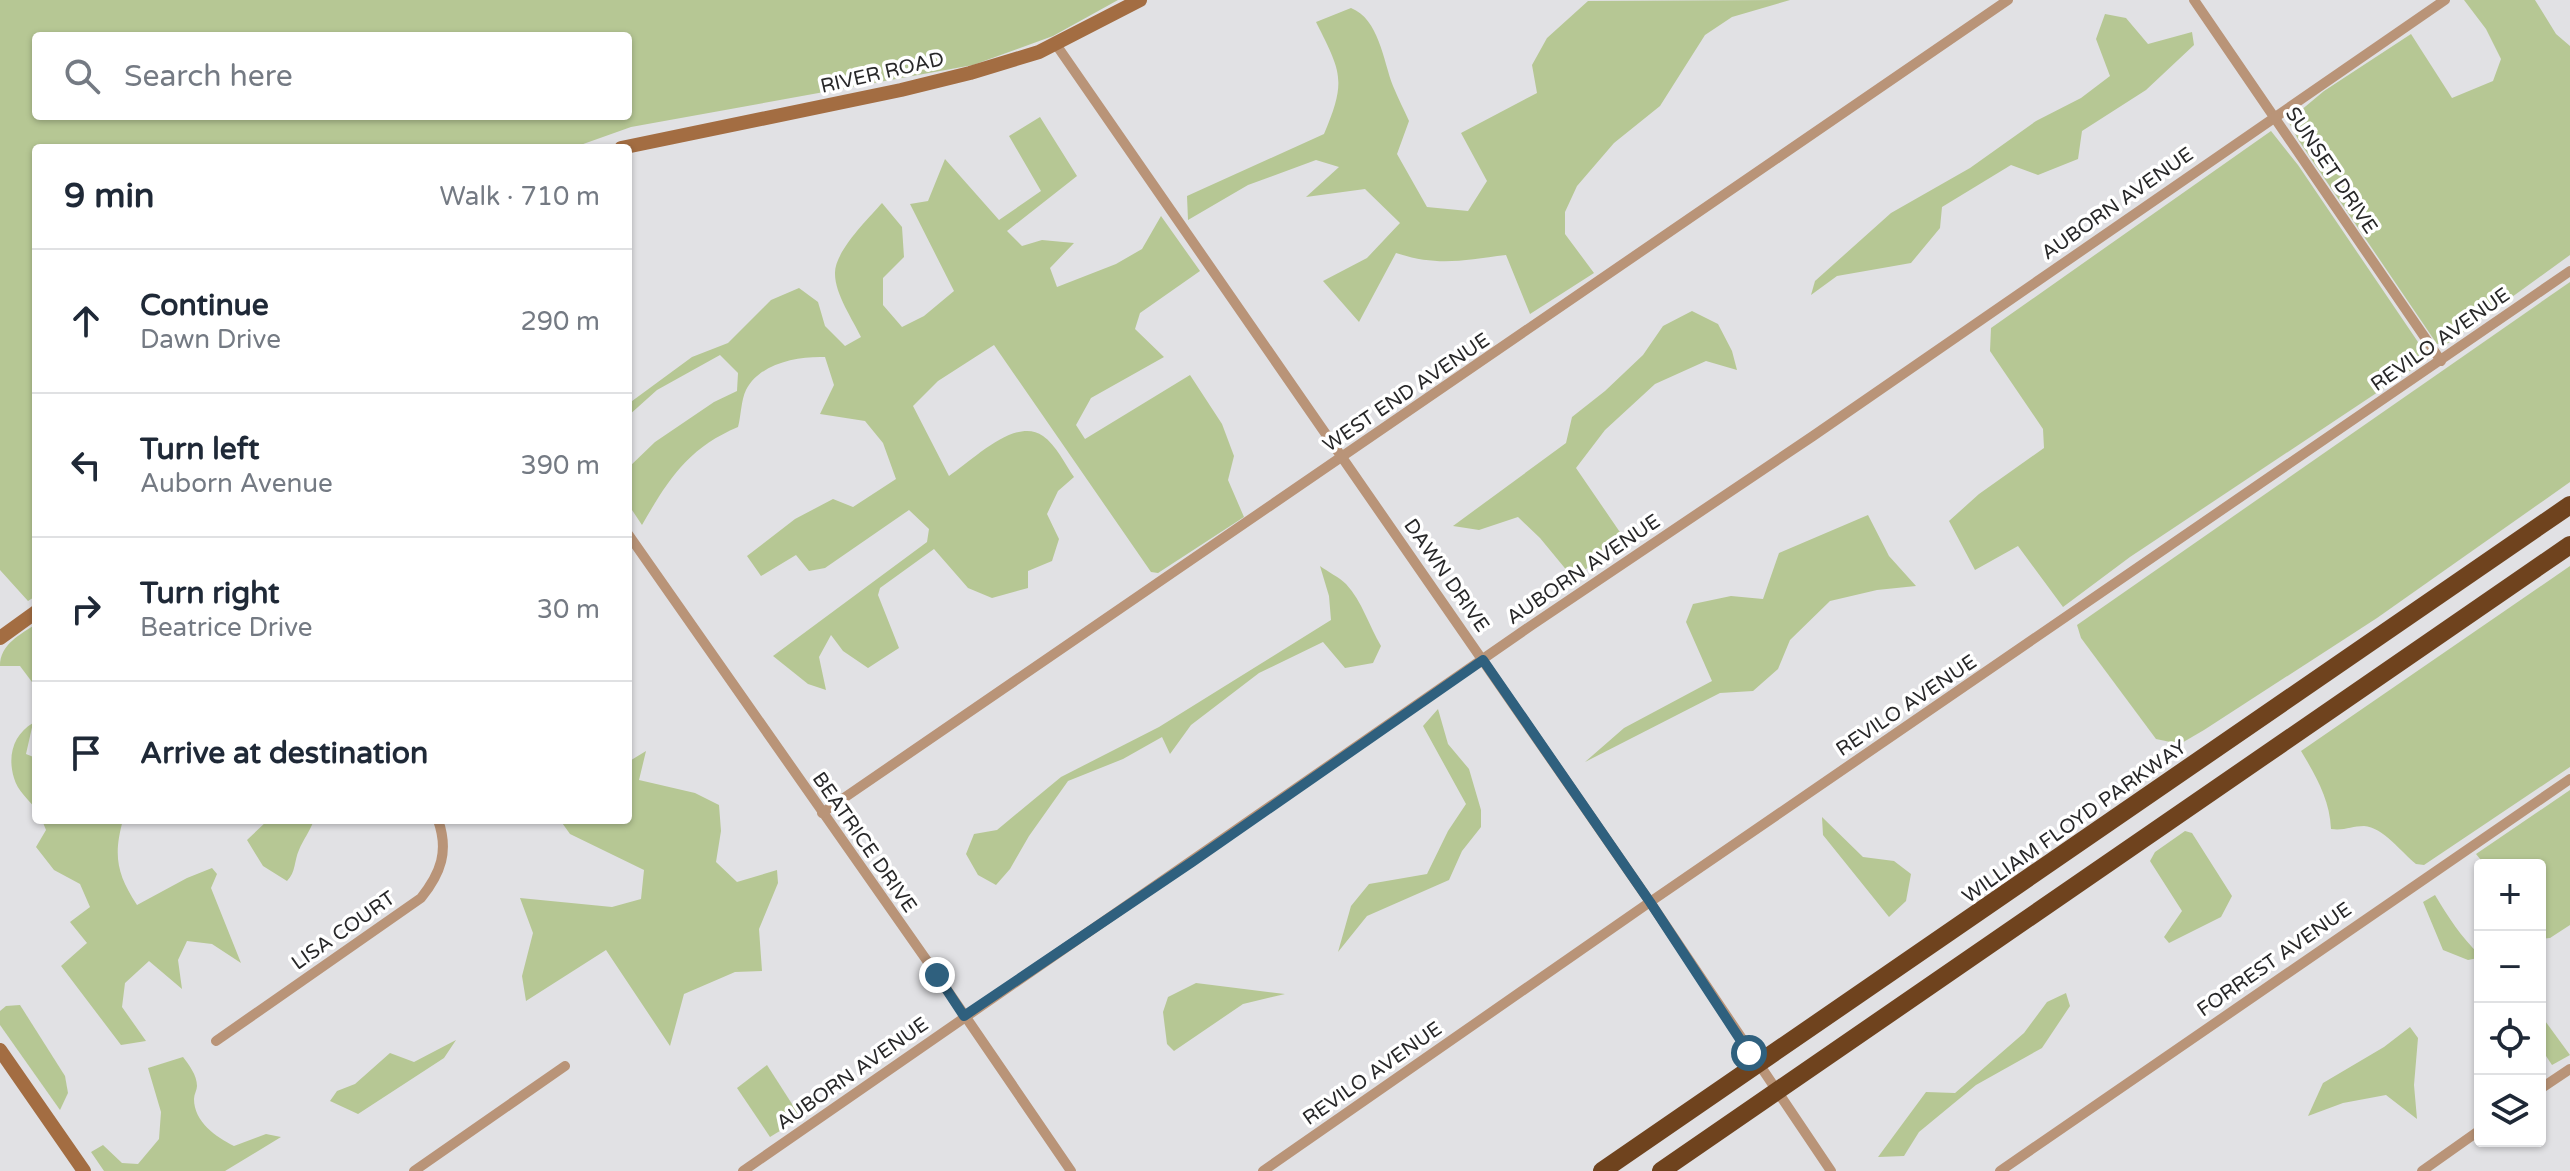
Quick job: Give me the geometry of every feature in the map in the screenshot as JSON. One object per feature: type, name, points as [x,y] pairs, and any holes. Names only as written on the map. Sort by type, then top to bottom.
[{"type":"highway","name":"WILLIAM FLOYD PARKWAY","points":[[1602,1171],[2570,505]]},
{"type":"highway","points":[[1661,1171],[2570,545]]},
{"type":"street","name":"RIVER ROAD","points":[[632,146],[901,90],[1039,52],[1140,0]]},
{"type":"street","name":"WEST END AVENUE","points":[[822,813],[2008,0]]},
{"type":"street","name":"SUNSET DRIVE","points":[[2194,0],[2441,361]]},
{"type":"street","name":"AUBORN AVENUE","points":[[743,1171],[964,1016],[2445,0]]},
{"type":"street","name":"DAWN DRIVE","points":[[1055,43],[1650,902],[1831,1171]]},
{"type":"street","name":"REVILO AVENUE","points":[[1263,1171],[2570,271]]},
{"type":"street","name":"BEATRICE DRIVE","points":[[632,540],[1071,1171]]},
{"type":"street","points":[[0,638],[32,615]]},
{"type":"street","name":"FORREST AVENUE","points":[[2000,1171],[2570,779]]},
{"type":"street","name":"LISA COURT","points":[[216,1041],[421,898],[441,868],[445,849],[439,824]]},
{"type":"street","points":[[0,1050],[84,1171]]},
{"type":"street","points":[[414,1171],[565,1066]]},
{"type":"street","points":[[2546,1085],[2570,1069]]},
{"type":"street","points":[[2422,1171],[2474,1134]]},
{"type":"green space","points":[[0,0],[1118,0],[1053,36],[973,65],[631,127],[583,144],[32,144],[32,598],[28,601],[0,570]]},
{"type":"green space","points":[[1790,0],[1732,17],[1705,35],[1660,106],[1614,143],[1577,186],[1565,212],[1565,234],[1594,273],[1530,314],[1506,255],[1438,261],[1396,253],[1359,322],[1323,281],[1367,258],[1400,223],[1365,189],[1306,197],[1339,167],[1316,160],[1248,185],[1188,220],[1187,196],[1324,134],[1336,101],[1338,76],[1316,22],[1351,8],[1368,21],[1379,41],[1393,86],[1409,121],[1397,154],[1427,207],[1468,211],[1487,181],[1461,133],[1537,93],[1532,65],[1547,38],[1588,1]]},
{"type":"green space","points":[[2464,0],[2535,0],[2556,34],[2570,46],[2570,255],[2447,344],[2437,344],[2288,121],[2324,91],[2411,34],[2452,98],[2493,81],[2501,59],[2486,29]]},
{"type":"green space","points":[[2105,14],[2126,18],[2148,44],[2192,32],[2194,45],[2146,90],[2082,131],[2078,159],[2038,175],[2011,165],[1942,207],[1940,228],[1911,263],[1837,276],[1811,295],[1815,281],[1891,213],[1970,168],[2036,121],[2081,98],[2110,76],[2096,39]]},
{"type":"green space","points":[[1040,117],[1077,176],[1007,231],[1022,246],[1042,240],[1074,243],[1050,268],[1057,287],[1116,264],[1142,249],[1161,216],[1200,271],[1140,313],[1135,329],[1164,357],[1091,398],[1076,425],[1085,439],[1190,375],[1222,424],[1234,456],[1228,480],[1244,517],[1158,573],[1151,572],[994,345],[938,381],[913,406],[949,476],[995,442],[1020,432],[1032,431],[1052,444],[1074,477],[1058,491],[1047,514],[1059,539],[1052,561],[1028,571],[1028,588],[992,598],[968,588],[934,549],[880,588],[878,595],[899,648],[868,668],[843,651],[831,635],[819,657],[826,690],[808,684],[773,656],[927,542],[929,529],[909,510],[825,568],[809,571],[796,555],[761,576],[747,556],[795,519],[833,499],[853,507],[896,479],[883,443],[865,421],[820,414],[834,385],[825,357],[781,363],[760,373],[752,381],[744,394],[738,427],[706,445],[681,467],[642,525],[632,510],[632,464],[655,442],[714,402],[737,391],[738,373],[720,355],[657,390],[632,412],[632,401],[692,357],[728,343],[771,300],[799,288],[818,302],[825,326],[845,346],[861,337],[838,290],[836,265],[853,236],[882,203],[902,227],[904,257],[883,278],[883,305],[902,327],[924,316],[954,291],[910,204],[928,201],[945,159],[999,220],[1041,191],[1009,136]]},
{"type":"green space","points":[[2271,131],[2298,165],[2418,342],[2420,359],[2411,370],[2130,557],[2063,607],[2018,546],[1975,570],[1949,521],[1979,494],[2044,448],[2043,429],[1990,351],[1991,328]]},
{"type":"green space","points":[[2570,282],[2570,482],[2377,618],[2204,730],[2180,744],[2156,739],[2081,638],[2077,625]]},
{"type":"green space","points":[[1692,311],[1718,324],[1732,351],[1737,370],[1706,361],[1655,384],[1605,430],[1576,468],[1626,541],[1573,578],[1518,517],[1479,530],[1453,526],[1566,443],[1572,417],[1643,355],[1663,326]]},
{"type":"green space","points":[[1868,515],[1889,556],[1916,586],[1877,590],[1830,601],[1790,640],[1778,669],[1753,691],[1720,693],[1585,762],[1624,728],[1712,681],[1686,622],[1693,604],[1731,596],[1763,599],[1779,553]]},
{"type":"green space","points":[[1320,566],[1346,584],[1361,606],[1381,646],[1373,663],[1345,668],[1323,642],[1259,673],[1191,725],[1170,754],[1162,737],[1123,759],[1068,781],[1010,869],[996,885],[978,875],[966,854],[974,834],[997,830],[1061,777],[1159,727],[1331,620],[1329,596]]},
{"type":"green space","points":[[2570,566],[2570,767],[2424,865],[2416,864],[2371,827],[2331,829],[2325,798],[2301,751]]},
{"type":"green space","points":[[32,627],[32,682],[20,666],[0,666],[3,652]]},
{"type":"green space","points":[[1438,709],[1448,744],[1469,769],[1481,810],[1481,827],[1462,851],[1449,880],[1367,916],[1338,952],[1351,906],[1369,884],[1427,874],[1448,831],[1466,804],[1423,726]]},
{"type":"green space","points":[[32,724],[26,754],[32,756],[32,804],[14,778],[11,761],[17,739]]},
{"type":"green space","points":[[646,751],[639,780],[695,793],[719,805],[721,831],[716,862],[737,882],[777,870],[778,883],[759,929],[762,971],[735,972],[684,994],[670,1046],[606,950],[526,1001],[522,976],[533,933],[520,898],[612,907],[641,899],[644,870],[570,834],[563,824],[632,824],[632,760]]},
{"type":"green space","points":[[2570,790],[2570,925],[2546,938],[2546,859],[2480,859],[2476,854]]},
{"type":"green space","points":[[1822,817],[1863,857],[1894,861],[1911,874],[1906,901],[1889,917],[1823,835]]},
{"type":"green space","points":[[44,824],[122,824],[118,844],[119,864],[125,884],[137,905],[212,868],[217,874],[211,888],[241,963],[212,944],[187,941],[178,960],[182,989],[149,961],[125,983],[122,1007],[146,1041],[121,1045],[61,966],[87,943],[70,922],[90,907],[80,884],[54,870],[36,847],[46,830]]},
{"type":"green space","points":[[264,824],[312,824],[287,881],[263,866],[247,840]]},
{"type":"green space","points":[[2185,831],[2192,833],[2232,896],[2221,917],[2169,943],[2164,937],[2182,911],[2150,861],[2155,852]]},
{"type":"green space","points":[[2435,895],[2474,948],[2474,959],[2468,960],[2443,950],[2423,902]]},
{"type":"green space","points":[[1196,983],[1285,994],[1243,1004],[1174,1051],[1167,1044],[1163,1012],[1168,997]]},
{"type":"green space","points":[[2066,993],[2070,1006],[2042,1048],[1976,1085],[1919,1132],[1904,1156],[1878,1157],[1926,1092],[1955,1093],[2024,1033],[2047,1002]]},
{"type":"green space","points":[[20,1005],[65,1076],[68,1093],[60,1110],[0,1025],[0,1011],[6,1006]]},
{"type":"green space","points":[[2546,1022],[2570,1055],[2552,1065],[2546,1056]]},
{"type":"green space","points":[[2410,1027],[2418,1038],[2414,1085],[2417,1119],[2386,1095],[2343,1103],[2308,1116],[2323,1083],[2384,1047]]},
{"type":"green space","points":[[456,1040],[444,1058],[358,1114],[330,1101],[337,1091],[355,1084],[390,1053],[414,1062]]},
{"type":"green space","points":[[183,1057],[196,1078],[194,1099],[198,1115],[213,1133],[234,1146],[266,1134],[281,1137],[225,1171],[104,1171],[91,1152],[103,1145],[122,1163],[138,1164],[159,1139],[161,1112],[148,1068]]},
{"type":"green space","points":[[767,1065],[801,1118],[770,1137],[737,1088]]},
{"type":"route","points":[[937,975],[964,1016],[1483,660],[1650,902],[1749,1053]]}]
